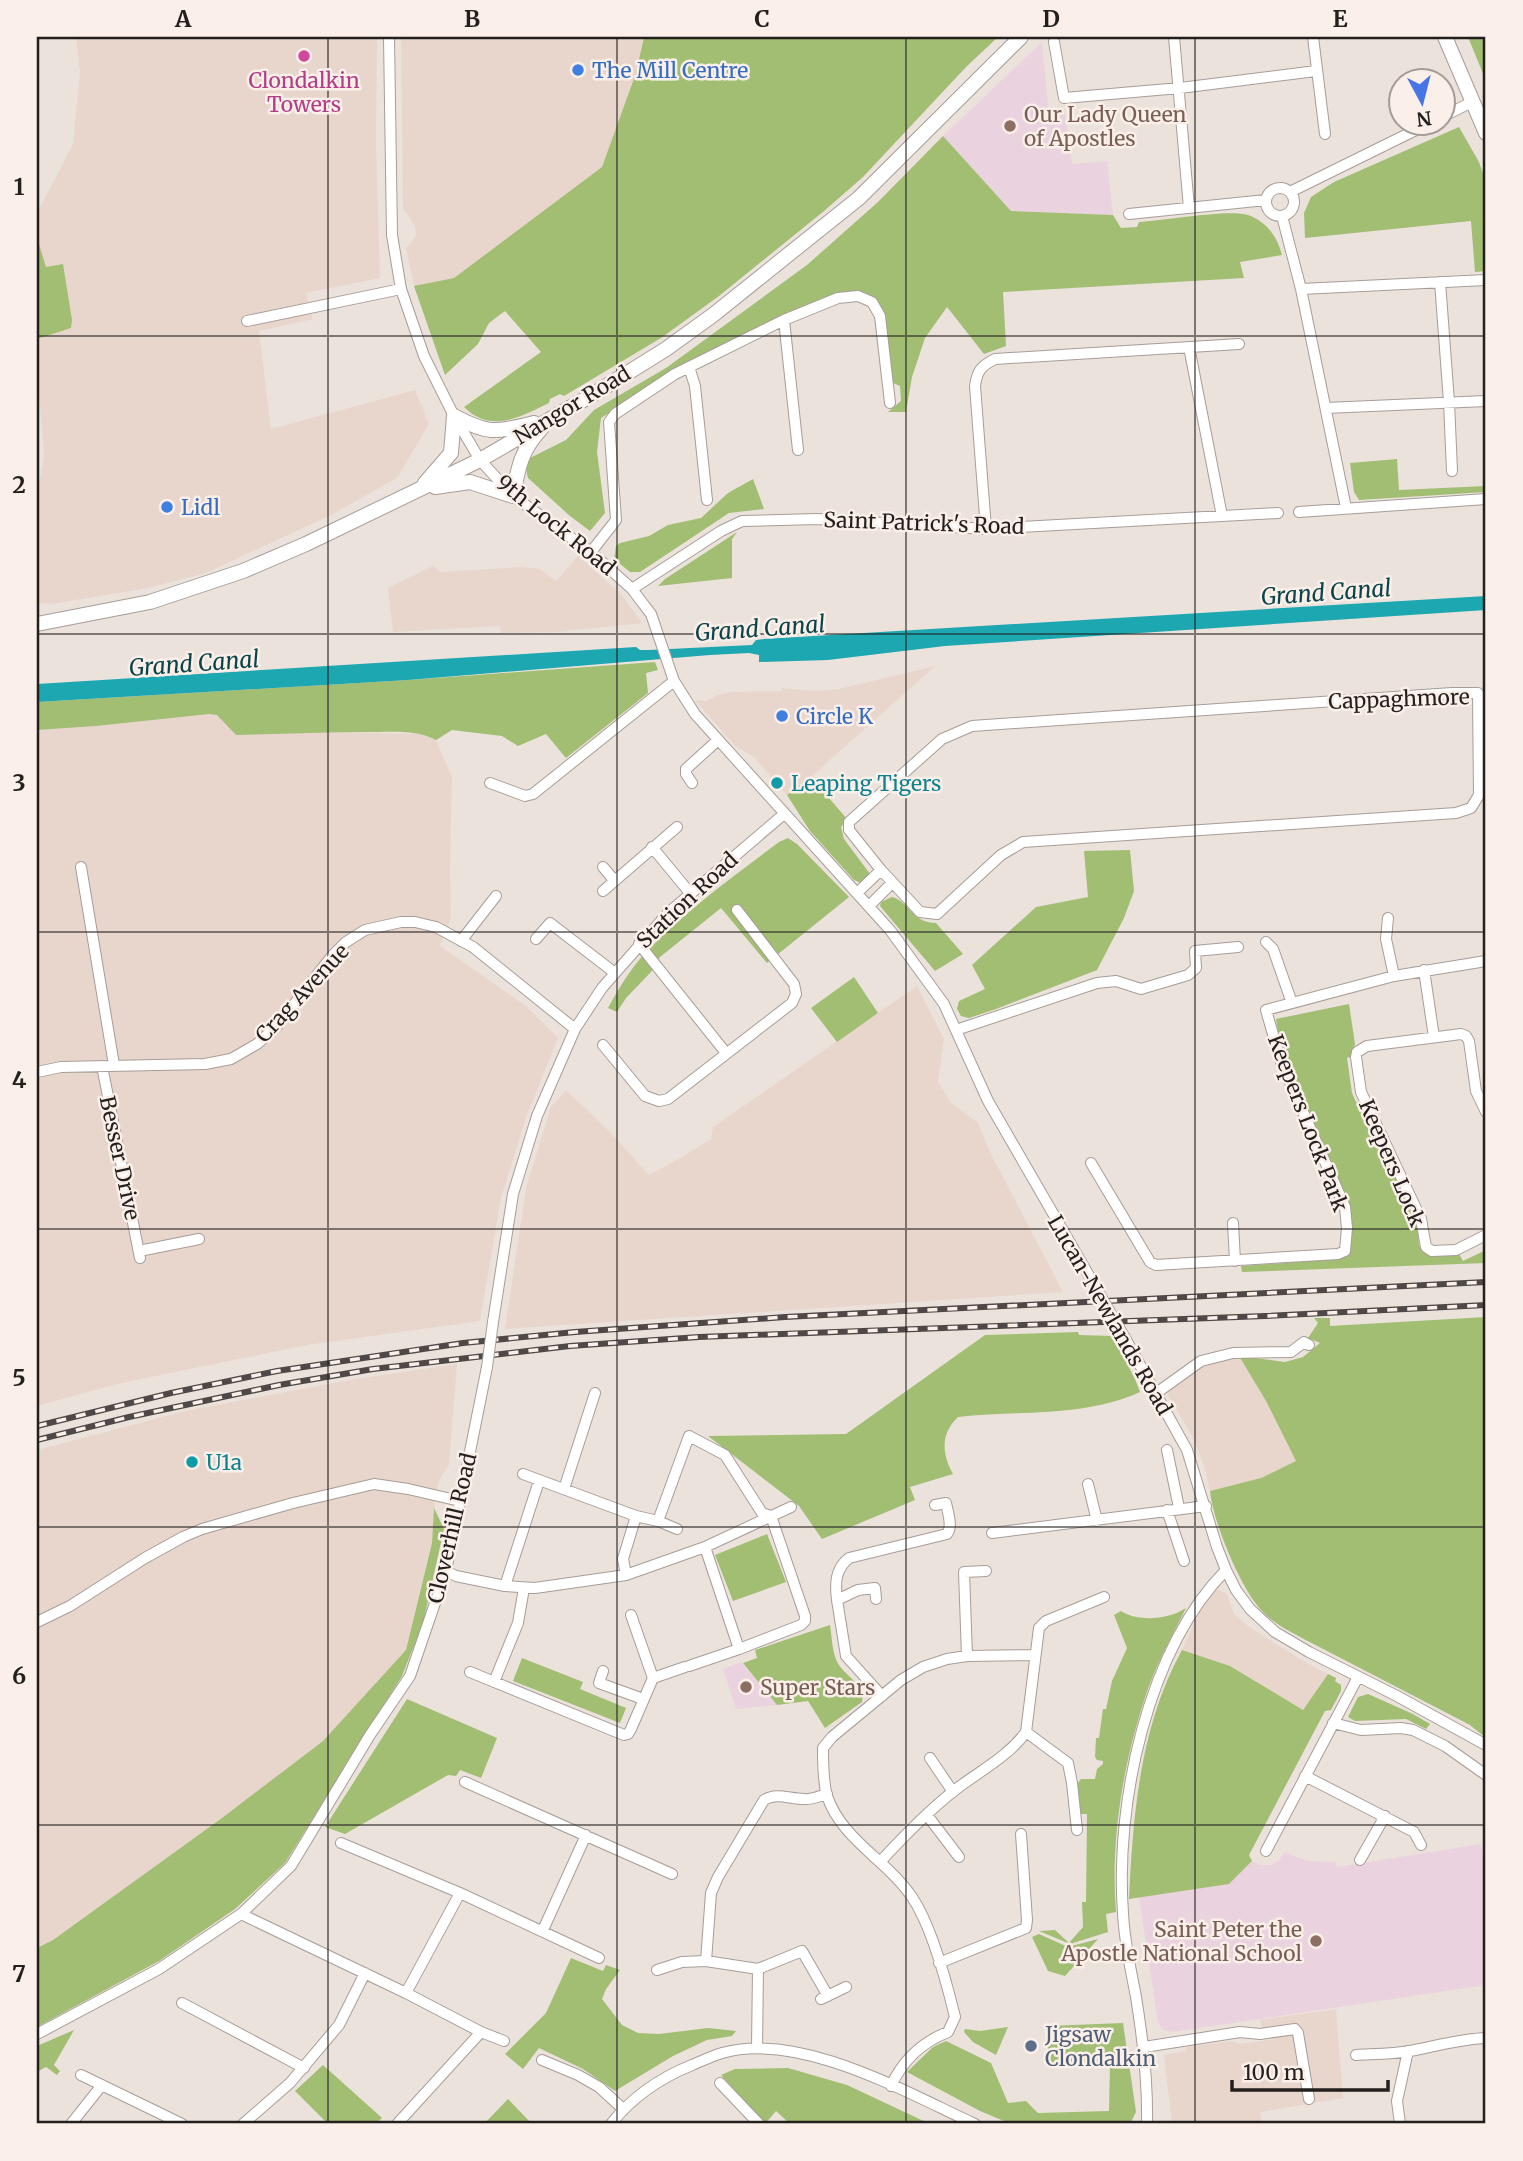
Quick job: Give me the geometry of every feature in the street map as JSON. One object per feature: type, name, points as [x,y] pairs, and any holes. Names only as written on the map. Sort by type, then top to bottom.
[{"type":"main road","name":"Nangor Road","points":[[37,624],[150,602],[198,588],[306,544],[480,460],[550,419],[666,349],[797,250],[859,198],[1021,37]]},
{"type":"main road","points":[[1445,37],[1486,133]]},
{"type":"main road","points":[[419,489],[451,453],[454,416],[474,427],[494,432],[550,419]]},
{"type":"main road","points":[[419,489],[470,482],[513,496],[520,461],[532,439],[550,419]]},
{"type":"street","name":"9th Lock Road","points":[[389,37],[390,215],[401,289],[424,356],[454,416],[480,460],[513,496],[592,552],[632,589],[650,614],[674,681],[695,714],[784,814]]},
{"type":"street","points":[[1174,37],[1189,208]]},
{"type":"street","points":[[1313,37],[1325,134]]},
{"type":"street","points":[[1054,42],[1064,98],[1180,88],[1316,71]]},
{"type":"street","points":[[1456,110],[1474,101]]},
{"type":"street","points":[[1290,192],[1404,136]]},
{"type":"street","points":[[1282,187],[1290,192],[1294,204],[1290,212],[1282,216],[1270,212],[1266,201],[1273,189],[1282,187]]},
{"type":"street","points":[[1129,214],[1266,201]]},
{"type":"street","points":[[1282,216],[1346,508]]},
{"type":"street","points":[[1300,289],[1486,280]]},
{"type":"street","points":[[1440,282],[1452,471]]},
{"type":"street","points":[[247,320],[401,289]]},
{"type":"street","points":[[592,552],[616,520],[609,422],[615,414],[675,374],[784,320],[838,298],[858,296],[872,302],[880,316],[890,403]]},
{"type":"street","points":[[784,320],[798,450]]},
{"type":"street","points":[[986,529],[975,386],[977,372],[983,365],[995,359],[1240,344]]},
{"type":"street","points":[[1189,347],[1222,516]]},
{"type":"street","points":[[689,367],[695,386],[707,500]]},
{"type":"street","points":[[1326,408],[1486,401]]},
{"type":"street","points":[[1299,512],[1486,499]]},
{"type":"street","name":"Saint Patrick's Road","points":[[632,589],[742,521],[817,519],[986,529],[1278,513]]},
{"type":"street","points":[[490,783],[525,796],[533,794],[674,681]]},
{"type":"street","name":"Cappaghmore","points":[[1482,693],[1479,795],[1471,808],[1456,813],[1023,842],[1001,855],[937,914],[920,912],[881,870],[852,836],[849,822],[942,738],[972,726],[1482,693]]},
{"type":"street","points":[[692,783],[686,769],[718,740]]},
{"type":"street","name":"Lucan-Newlands Road","points":[[784,814],[890,930],[944,1004],[988,1101],[1096,1286],[1187,1450],[1226,1570],[1250,1609],[1270,1628],[1309,1652],[1486,1745]]},
{"type":"street","name":"Station Road","points":[[575,1029],[602,988],[668,913],[784,814]]},
{"type":"street","points":[[603,891],[677,827]]},
{"type":"street","points":[[652,847],[690,893]]},
{"type":"street","points":[[81,867],[114,1065]]},
{"type":"street","points":[[603,867],[614,880]]},
{"type":"street","points":[[857,893],[881,870]]},
{"type":"street","points":[[869,906],[892,883]]},
{"type":"street","points":[[461,941],[496,896]]},
{"type":"street","points":[[603,1045],[645,1096],[659,1101],[668,1099],[792,1003],[796,994],[794,984],[737,910]]},
{"type":"street","points":[[1388,918],[1386,939],[1394,976]]},
{"type":"street","name":"Crag Avenue","points":[[37,1072],[61,1067],[205,1064],[231,1059],[257,1044],[276,1026],[340,948],[365,930],[390,923],[415,922],[436,926],[473,947],[575,1029]]},
{"type":"street","points":[[536,939],[550,923],[615,973]]},
{"type":"street","points":[[1266,942],[1273,948],[1292,1003],[1394,976],[1486,961]]},
{"type":"street","points":[[639,943],[726,1053]]},
{"type":"street","points":[[956,1030],[1097,983],[1116,981],[1141,989],[1188,975],[1196,968],[1195,951],[1238,947]]},
{"type":"street","points":[[1424,970],[1434,1037]]},
{"type":"street","name":"Keepers Lock Park","points":[[1091,1163],[1150,1262],[1156,1265],[1338,1254],[1345,1251],[1345,1207],[1281,1062],[1266,1010],[1292,1003]]},
{"type":"street","name":"Cloverhill Road","points":[[37,2034],[159,1969],[241,1914],[291,1866],[370,1735],[410,1676],[446,1571],[487,1367],[513,1194],[537,1116],[575,1029]]},
{"type":"street","name":"Keepers Lock","points":[[1486,1112],[1476,1091],[1466,1036],[1461,1034],[1434,1037],[1363,1048],[1357,1052],[1361,1092],[1421,1219],[1426,1247],[1432,1251],[1456,1250],[1486,1235]]},
{"type":"street","name":"Besser Drive","points":[[102,1066],[140,1254],[199,1239]]},
{"type":"street","points":[[1233,1223],[1235,1261]]},
{"type":"street","points":[[1155,1394],[1201,1362],[1233,1353],[1291,1352],[1304,1342],[1309,1345]]},
{"type":"street","points":[[564,1489],[596,1393]]},
{"type":"street","points":[[658,1521],[690,1436],[725,1455],[762,1513],[771,1516]]},
{"type":"street","points":[[1167,1450],[1179,1508]]},
{"type":"street","points":[[523,1474],[677,1530]]},
{"type":"street","points":[[505,1586],[539,1481]]},
{"type":"street","points":[[37,1622],[70,1606],[145,1558],[202,1529],[373,1484],[460,1501]]},
{"type":"street","points":[[1088,1484],[1097,1521]]},
{"type":"street","points":[[882,1696],[846,1656],[836,1578],[849,1558],[947,1534],[950,1525],[946,1503],[935,1506]]},
{"type":"street","points":[[992,1533],[1206,1506]]},
{"type":"street","points":[[446,1571],[456,1576],[524,1588],[626,1575],[705,1547],[791,1507]]},
{"type":"street","points":[[1167,1510],[1184,1561]]},
{"type":"street","points":[[626,1575],[623,1559],[636,1516]]},
{"type":"street","points":[[653,1678],[739,1649],[801,1625],[805,1621],[771,1516]]},
{"type":"street","points":[[705,1547],[739,1649]]},
{"type":"street","points":[[1147,2124],[1148,2090],[1144,2047],[1123,1915],[1123,1833],[1132,1774],[1143,1726],[1158,1680],[1194,1609],[1226,1570]]},
{"type":"street","points":[[967,1656],[964,1572],[986,1571]]},
{"type":"street","points":[[494,1682],[518,1623],[524,1588]]},
{"type":"street","points":[[837,1600],[858,1590],[874,1588],[876,1600]]},
{"type":"street","points":[[880,1862],[927,1815],[953,1792],[1017,1745],[1026,1732],[1039,1628],[1046,1621],[1104,1597]]},
{"type":"street","points":[[470,1672],[624,1735],[628,1734],[653,1678],[631,1615]]},
{"type":"street","points":[[891,2086],[903,2064],[929,2040],[948,2032],[955,2017],[928,1930],[913,1899],[894,1874],[856,1841],[839,1819],[827,1794],[823,1748],[832,1737],[901,1680],[923,1667],[967,1656],[1034,1655]]},
{"type":"street","points":[[603,1671],[599,1683],[643,1699]]},
{"type":"street","points":[[1266,1851],[1358,1677]]},
{"type":"street","points":[[1333,1723],[1361,1730],[1413,1730],[1445,1746],[1486,1775]]},
{"type":"street","points":[[1026,1732],[1068,1763],[1077,1830]]},
{"type":"street","points":[[930,1758],[953,1792]]},
{"type":"street","points":[[1305,1776],[1414,1832],[1421,1845]]},
{"type":"street","points":[[465,1782],[673,1874]]},
{"type":"street","points":[[706,1961],[711,1893],[764,1800],[771,1796],[782,1796],[807,1800],[827,1794]]},
{"type":"street","points":[[927,1815],[959,1857]]},
{"type":"street","points":[[1360,1860],[1385,1816]]},
{"type":"street","points":[[939,1963],[1026,1928],[1021,1834]]},
{"type":"street","points":[[543,1930],[586,1835]]},
{"type":"street","points":[[341,1843],[460,1893],[599,1958]]},
{"type":"street","points":[[406,1993],[460,1893]]},
{"type":"street","points":[[241,1914],[504,2041]]},
{"type":"street","points":[[657,1969],[682,1962],[706,1961],[758,1969],[802,1951],[825,1997],[845,1987]]},
{"type":"street","points":[[757,2049],[758,1969]]},
{"type":"street","points":[[243,2124],[304,2068],[339,2025],[365,1973]]},
{"type":"street","points":[[182,2003],[304,2068]]},
{"type":"street","points":[[1144,2047],[1240,2032],[1260,2034],[1294,2029],[1298,2033],[1309,2099]]},
{"type":"street","points":[[397,2124],[481,2032]]},
{"type":"street","points":[[1356,2055],[1408,2051],[1460,2040],[1486,2038]]},
{"type":"street","points":[[611,2124],[637,2096],[671,2074],[723,2053],[757,2049],[792,2051],[820,2058],[975,2124]]},
{"type":"street","points":[[1399,2124],[1397,2101],[1408,2051]]},
{"type":"street","points":[[542,2060],[600,2087],[623,2109]]},
{"type":"street","points":[[81,2075],[182,2124]]},
{"type":"street","points":[[720,2083],[759,2124]]},
{"type":"street","points":[[71,2124],[102,2085]]},
{"type":"shaded area","points":[[76,37],[377,37],[376,141],[380,278],[306,293],[313,319],[259,331],[271,429],[415,390],[429,424],[397,478],[331,515],[206,573],[148,588],[51,604],[37,603],[37,497],[44,456],[37,367],[37,213],[73,144],[80,72]]},
{"type":"shaded area","points":[[401,37],[644,37],[636,73],[602,167],[454,278],[414,286],[406,248],[416,236],[415,226],[403,208]]},
{"type":"shaded area","name":"Our Lady Queen of Apostles","points":[[1042,42],[1049,116],[1065,114],[1072,164],[1107,161],[1113,215],[1011,211],[943,136]]},
{"type":"shaded area","points":[[578,556],[621,594],[642,623],[557,632],[501,633],[500,626],[393,632],[388,588],[433,566],[440,572],[521,567],[540,569],[556,581]]},
{"type":"shaded area","points":[[935,666],[811,777],[787,795],[754,757],[735,746],[695,700],[706,701],[732,692],[782,691],[780,688],[816,691],[839,689]]},
{"type":"shaded area","points":[[209,713],[333,732],[419,734],[436,740],[452,777],[451,918],[440,946],[526,1006],[558,1038],[526,1118],[501,1198],[480,1321],[307,1345],[117,1384],[37,1406],[37,730]]},
{"type":"shaded area","points":[[917,986],[944,1039],[938,1082],[951,1103],[978,1123],[991,1154],[1063,1292],[505,1329],[526,1188],[551,1107],[566,1090],[612,1134],[649,1175],[711,1139],[713,1127]]},
{"type":"shaded area","points":[[1239,1356],[1266,1401],[1296,1461],[1261,1478],[1210,1491],[1193,1438],[1168,1395],[1170,1388],[1197,1369]]},
{"type":"shaded area","points":[[457,1364],[449,1465],[439,1480],[432,1542],[406,1650],[323,1741],[222,1818],[53,1940],[37,1948],[37,1450],[185,1411],[355,1379]]},
{"type":"shaded area","points":[[1217,1589],[1227,1594],[1234,1614],[1248,1626],[1328,1674],[1303,1710],[1230,1666],[1182,1650],[1200,1611]]},
{"type":"shaded area","name":"Super Stars","points":[[741,1662],[777,1705],[736,1709],[723,1669]]},
{"type":"shaded area","name":"Saint Peter the Apostle National School","points":[[1481,1844],[1486,1877],[1486,1985],[1173,2032],[1163,2030],[1158,2023],[1139,1897],[1229,1884],[1252,1861],[1260,1865],[1270,1865],[1279,1861],[1284,1852],[1308,1861],[1335,1862],[1337,1867]]},
{"type":"shaded area","points":[[1336,2009],[1343,2098],[1260,2112],[1262,2124],[1172,2124],[1164,2055],[1186,2051],[1186,2047],[1276,2039],[1275,2028],[1262,2028],[1260,2020]]},
{"type":"green space","points":[[644,37],[998,37],[967,66],[863,177],[719,296],[661,338],[564,396],[560,394],[550,399],[549,403],[516,418],[485,420],[464,407],[541,352],[505,311],[489,323],[478,344],[445,375],[414,286],[454,278],[602,167],[636,73]]},
{"type":"green space","points":[[1468,37],[1486,37],[1486,81]]},
{"type":"green space","points":[[1459,127],[1479,162],[1486,182],[1486,271],[1475,272],[1471,221],[1305,238],[1304,213],[1311,197],[1334,182],[1439,136],[1456,136],[1456,128]]},
{"type":"green space","points":[[943,136],[1011,211],[1113,215],[1121,228],[1137,227],[1139,222],[1212,214],[1248,215],[1266,226],[1274,236],[1282,255],[1240,262],[1244,278],[1003,292],[1006,346],[984,354],[947,307],[925,338],[912,377],[906,412],[888,412],[901,401],[900,386],[893,383],[891,377],[884,312],[867,295],[850,296],[687,364],[601,418],[597,452],[605,513],[590,531],[528,478],[525,465],[530,458],[566,440],[594,410],[666,368],[807,265],[878,202]]},
{"type":"green space","points":[[37,238],[46,267],[63,264],[72,320],[71,328],[37,339]]},
{"type":"green space","points":[[1397,459],[1399,490],[1486,486],[1486,492],[1359,500],[1354,492],[1350,463]]},
{"type":"green space","points":[[753,479],[764,509],[729,513],[640,572],[630,572],[614,559],[616,546],[620,543],[649,536],[668,525],[701,518],[728,493]]},
{"type":"green space","points":[[737,532],[732,539],[732,578],[658,586],[665,579]]},
{"type":"green space","points":[[655,662],[658,670],[646,673],[648,693],[566,758],[546,734],[518,746],[502,736],[452,730],[436,740],[420,734],[393,732],[236,735],[217,715],[209,714],[37,730],[37,702]]},
{"type":"green space","points":[[811,777],[847,819],[841,827],[844,839],[870,874],[861,883],[854,880],[810,831],[787,795]]},
{"type":"green space","points":[[788,838],[849,897],[767,963],[721,908],[660,957],[651,972],[626,998],[617,1012],[608,1008],[633,967],[667,932],[730,879]]},
{"type":"green space","points":[[1130,850],[1134,891],[1124,918],[1097,970],[996,1009],[969,1018],[961,1016],[957,1009],[959,1001],[985,989],[972,965],[1036,907],[1088,897],[1084,851]]},
{"type":"green space","points":[[892,897],[922,920],[936,923],[963,954],[935,971],[880,906],[881,902]]},
{"type":"green space","points":[[854,977],[878,1013],[837,1042],[811,1008]]},
{"type":"green space","points":[[1349,1004],[1355,1044],[1350,1057],[1347,1058],[1352,1093],[1356,1102],[1359,1102],[1417,1222],[1419,1245],[1425,1253],[1435,1256],[1459,1254],[1463,1261],[1486,1250],[1486,1263],[1242,1272],[1241,1266],[1339,1259],[1350,1231],[1282,1055],[1276,1019]]},
{"type":"green space","points":[[1486,1317],[1486,1738],[1470,1725],[1280,1626],[1267,1616],[1246,1588],[1229,1555],[1216,1520],[1210,1491],[1261,1478],[1296,1461],[1266,1401],[1239,1356],[1285,1362],[1303,1357],[1320,1343],[1308,1338],[1318,1323],[1314,1318],[1330,1318],[1330,1326]]},
{"type":"green space","points":[[1078,1332],[1079,1335],[1113,1336],[1140,1392],[1096,1406],[1050,1412],[958,1417],[948,1430],[945,1444],[953,1474],[910,1487],[915,1500],[822,1539],[799,1506],[708,1436],[846,1434],[985,1335]]},
{"type":"green space","points":[[434,1508],[444,1529],[423,1623],[402,1676],[285,1863],[235,1909],[159,1961],[37,2027],[37,1948],[53,1940],[222,1818],[323,1741],[406,1650],[432,1543]]},
{"type":"green space","points":[[767,1534],[786,1582],[733,1601],[715,1555]]},
{"type":"green space","points":[[1186,1608],[1153,1676],[1132,1741],[1117,1826],[1116,1912],[1106,1914],[1108,1932],[1070,1944],[1039,1931],[1055,1930],[1069,1943],[1083,1927],[1082,1902],[1086,1902],[1087,1814],[1081,1814],[1077,1810],[1078,1783],[1081,1779],[1095,1779],[1097,1769],[1103,1764],[1103,1761],[1095,1757],[1096,1738],[1099,1738],[1103,1709],[1106,1709],[1112,1681],[1127,1648],[1114,1615],[1121,1611],[1136,1617],[1153,1618],[1171,1615]]},
{"type":"green space","points":[[830,1625],[837,1661],[859,1686],[862,1702],[825,1728],[808,1701],[777,1705],[743,1663],[757,1658],[755,1650]]},
{"type":"green space","points":[[1182,1650],[1230,1666],[1303,1710],[1328,1674],[1336,1678],[1335,1681],[1341,1685],[1341,1691],[1331,1710],[1325,1711],[1249,1855],[1252,1861],[1229,1884],[1129,1899],[1141,1771],[1157,1709]]},
{"type":"green space","points":[[522,1658],[583,1682],[580,1689],[626,1708],[620,1723],[513,1681]]},
{"type":"green space","points":[[1368,1694],[1430,1724],[1426,1729],[1406,1719],[1355,1721],[1348,1717],[1358,1697]]},
{"type":"green space","points":[[407,1699],[497,1738],[481,1778],[460,1770],[456,1776],[448,1775],[345,1834],[325,1827]]},
{"type":"green space","points":[[1039,1934],[1068,1947],[1098,1939],[1065,1976],[1048,1971],[1032,1937]]},
{"type":"green space","points":[[571,1958],[603,1971],[606,1965],[620,1970],[602,1999],[622,2025],[638,2033],[659,2034],[708,2028],[736,2031],[732,2036],[707,2040],[673,2056],[615,2091],[583,2069],[539,2048],[523,2069],[505,2054],[546,2013]]},
{"type":"green space","points":[[1123,2023],[1136,2112],[1130,2124],[1011,2124],[980,2111],[907,2072],[933,2047],[946,2041],[991,2063],[1008,2103],[1026,2101],[1038,2113],[1109,2111],[1110,2063],[1048,2064],[1048,2026]]},
{"type":"green space","points":[[1008,2027],[996,2055],[973,2042],[964,2032],[965,2029],[980,2031]]},
{"type":"green space","points":[[74,2030],[54,2065],[60,2071],[57,2075],[46,2067],[37,2072],[37,2046]]},
{"type":"green space","points":[[323,2065],[382,2118],[375,2124],[328,2124],[295,2091]]},
{"type":"green space","points":[[788,2068],[847,2085],[930,2124],[790,2124],[776,2111],[765,2124],[721,2075],[735,2069]]},
{"type":"green space","points":[[508,2099],[532,2124],[484,2124]]},
{"type":"water","points":[[1486,596],[1486,610],[945,646],[828,660],[759,662],[759,655],[749,653],[710,655],[408,680],[37,702],[37,684],[636,647],[649,650],[752,645],[756,640],[764,639]]},
{"type":"railway","points":[[37,1426],[171,1393],[277,1371],[463,1343],[785,1317],[1486,1282]]},
{"type":"railway","points":[[37,1440],[279,1385],[373,1369],[570,1346],[699,1337],[1486,1305]]},
{"type":"place","name":"Clondalkin Towers","points":[[304,56]]},
{"type":"place","name":"The Mill Centre","points":[[578,70]]},
{"type":"place","name":"Our Lady Queen of Apostles","points":[[1010,126]]},
{"type":"place","name":"Lidl","points":[[167,507]]},
{"type":"place","name":"Circle K","points":[[782,716]]},
{"type":"place","name":"Leaping Tigers","points":[[777,783]]},
{"type":"place","name":"U1a","points":[[192,1462]]},
{"type":"place","name":"Super Stars","points":[[746,1687]]},
{"type":"place","name":"Saint Peter the Apostle National School","points":[[1316,1941]]},
{"type":"place","name":"Jigsaw Clondalkin","points":[[1031,2046]]},
{"type":"water label","name":"Grand Canal","points":[[1326,592]]},
{"type":"water label","name":"Grand Canal","points":[[760,628]]},
{"type":"water label","name":"Grand Canal","points":[[194,663]]}]
